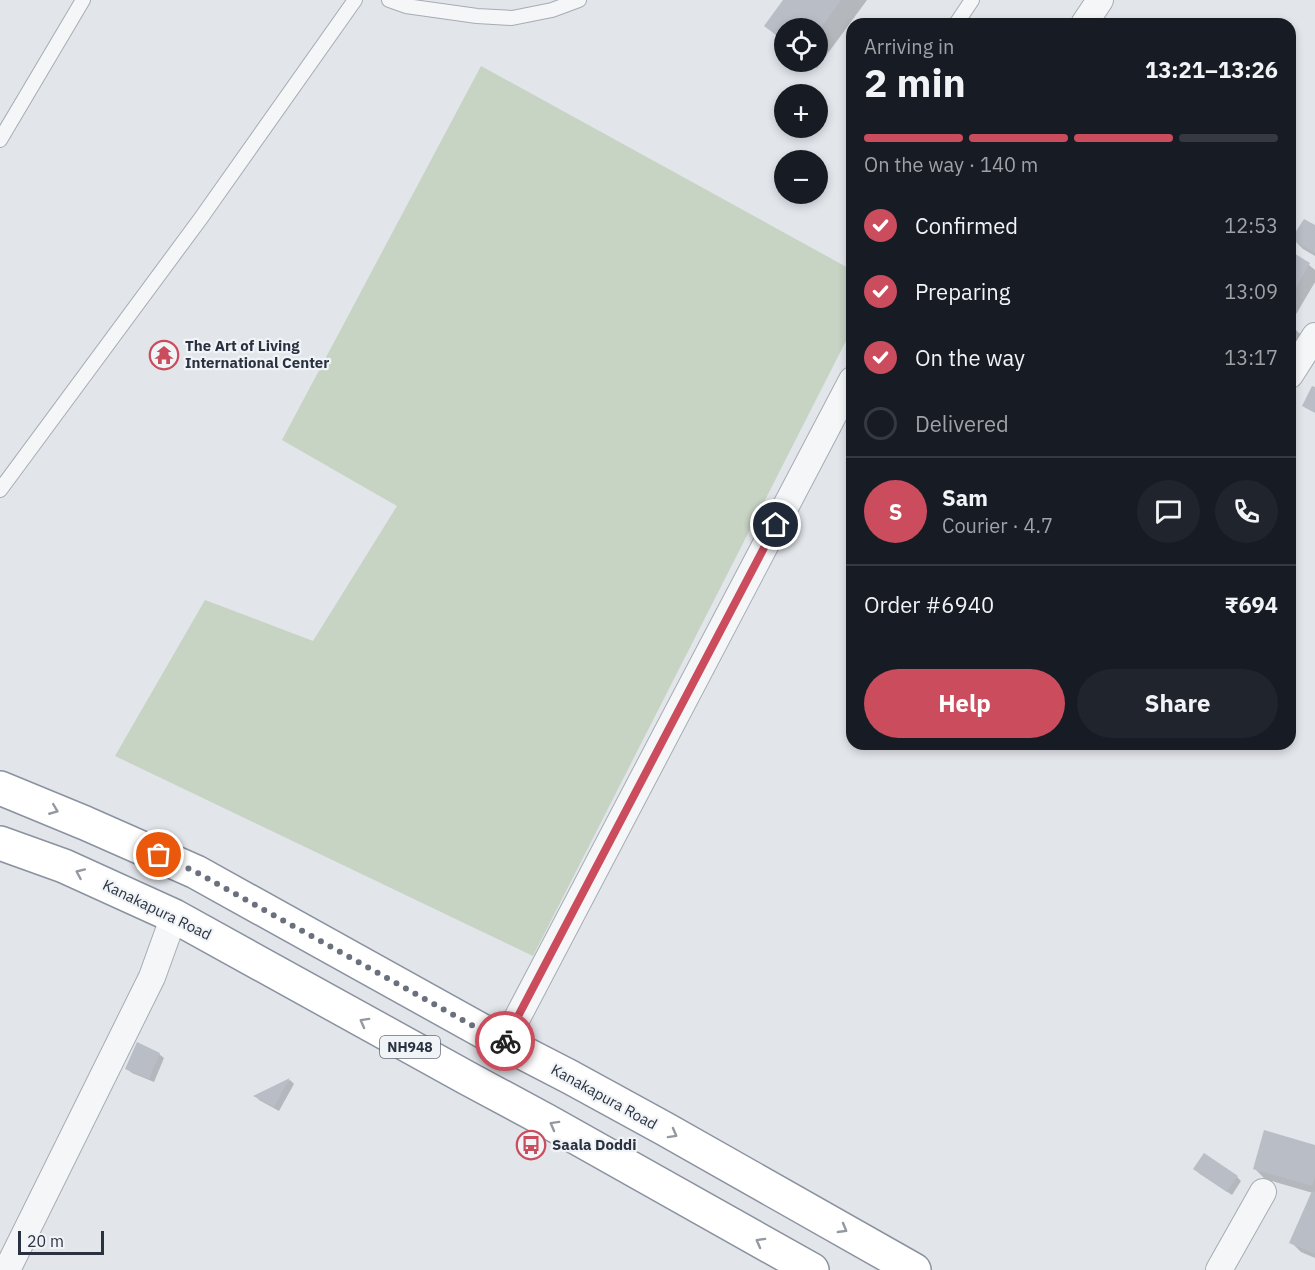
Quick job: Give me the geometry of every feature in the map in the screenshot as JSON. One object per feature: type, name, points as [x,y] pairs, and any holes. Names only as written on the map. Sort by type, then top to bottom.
[{"type":"highway","name":"Kanakapura Road","points":[[0,788],[196,872],[504,1043],[665,1129],[914,1270]]},
{"type":"highway","name":"Kanakapura Road","points":[[0,843],[64,866],[174,916],[812,1270]]},
{"type":"street","points":[[1088,18],[1100,0]]},
{"type":"street","points":[[1296,366],[1315,336]]},
{"type":"street","points":[[504,1043],[846,391]]},
{"type":"street","points":[[8,1270],[152,976],[174,916]]},
{"type":"street","points":[[1219,1270],[1263,1192]]},
{"type":"lane","points":[[0,140],[83,0]]},
{"type":"lane","points":[[0,490],[201,218],[355,0]]},
{"type":"lane","points":[[390,0],[406,6],[477,16],[512,18],[552,10],[579,0]]},
{"type":"lane","points":[[960,18],[972,0]]},
{"type":"green space","points":[[481,66],[846,267],[846,341],[533,956],[115,756],[205,600],[313,641],[397,506],[282,440]]},
{"type":"building","points":[[783,0],[841,0],[828,18],[774,18],[774,34],[764,26]]},
{"type":"building","points":[[1304,219],[1315,225],[1315,253],[1296,242],[1296,231]]},
{"type":"building","points":[[1296,254],[1310,263],[1296,288]]},
{"type":"building","points":[[1312,386],[1315,387],[1315,413],[1302,406]]},
{"type":"building","points":[[137,1042],[160,1053],[149,1079],[125,1069]]},
{"type":"building","points":[[290,1078],[274,1107],[253,1096]]},
{"type":"building","points":[[1264,1130],[1315,1145],[1315,1177],[1312,1186],[1253,1169]]},
{"type":"building","points":[[1204,1153],[1238,1176],[1227,1192],[1193,1169]]},
{"type":"building","points":[[1312,1191],[1315,1192],[1315,1254],[1289,1243]]},
{"type":"way so far","points":[[159,855],[196,872],[504,1043],[505,1041]]},
{"type":"place","name":"The Art of Living International Center","points":[[164,355]]},
{"type":"place","name":"Saala Doddi","points":[[531,1145]]},
{"type":"route","points":[[505,1041],[776,525]]}]
